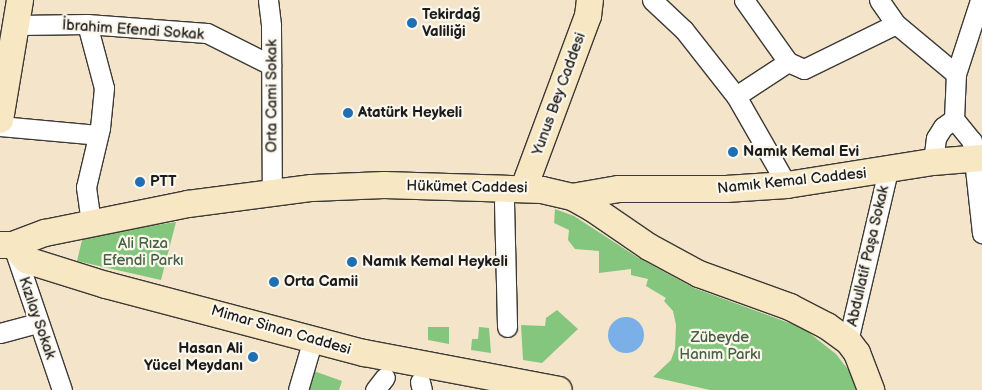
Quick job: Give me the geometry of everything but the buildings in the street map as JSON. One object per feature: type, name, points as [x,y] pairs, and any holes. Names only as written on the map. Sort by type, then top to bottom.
[{"type":"main road","name":"Yunus Bey Caddesi","points":[[514,195],[588,16],[590,0]]},
{"type":"main road","points":[[0,120],[19,12]]},
{"type":"main road","name":"Namık Kemal Caddesi","points":[[572,197],[619,189],[716,189],[787,185],[888,171],[934,162],[978,158]]},
{"type":"main road","name":"Hükümet Caddesi","points":[[6,245],[45,233],[91,223],[188,204],[272,192],[384,185],[514,195],[572,197],[675,262],[807,314],[848,341],[867,374],[871,390]]},
{"type":"main road","name":"Mimar Sinan Caddesi","points":[[6,245],[26,260],[44,267],[313,339],[417,364],[559,390]]},
{"type":"street","name":"Orta Cami Sokak","points":[[268,0],[271,65],[272,192]]},
{"type":"street","points":[[652,0],[684,30],[736,96],[787,185]]},
{"type":"street","points":[[744,0],[788,62],[804,68],[896,24]]},
{"type":"street","points":[[879,0],[896,24],[956,74]]},
{"type":"street","points":[[980,0],[975,26],[956,74],[954,119],[972,141],[978,158],[982,233]]},
{"type":"street","name":"İbrahim Efendi Sokak","points":[[19,12],[87,24],[207,33],[271,65]]},
{"type":"street","points":[[87,24],[104,88],[98,135],[86,187],[91,223]]},
{"type":"street","points":[[736,96],[788,62]]},
{"type":"street","points":[[934,162],[936,138],[942,127],[954,119]]},
{"type":"street","points":[[0,126],[98,135]]},
{"type":"street","name":"Abdullatif Paşa Sokak","points":[[848,341],[888,171]]},
{"type":"street","points":[[507,327],[514,195]]},
{"type":"street","name":"Kızılay Sokak","points":[[6,245],[38,323],[62,390]]},
{"type":"street","points":[[0,333],[38,323]]},
{"type":"street","points":[[298,390],[313,339]]},
{"type":"green space","name":"Zübeyde Hanım Parkı","points":[[555,209],[574,216],[637,257],[694,288],[803,328],[836,354],[850,372],[857,390],[710,390],[653,377],[671,360],[675,349],[676,325],[673,311],[664,301],[666,298],[646,286],[648,279],[631,275],[631,269],[599,273],[599,251],[575,249],[568,240],[569,230],[554,223]]},
{"type":"green space","name":"Ali Rıza Efendi Parkı","points":[[176,222],[161,280],[77,261],[83,236]]},
{"type":"green space","points":[[557,310],[578,329],[542,363],[523,360],[521,325],[545,326],[546,318]]},
{"type":"green space","points":[[428,327],[449,327],[449,344],[428,340]]},
{"type":"green space","points":[[479,327],[489,328],[491,353],[471,350],[472,339],[478,339]]},
{"type":"green space","points":[[308,369],[342,381],[339,390],[302,390]]},
{"type":"water","points":[[626,317],[633,318],[639,322],[643,328],[643,342],[639,348],[633,352],[626,353],[619,352],[613,348],[609,342],[608,335],[609,328],[613,322],[619,318]]},
{"type":"place","name":"Tekirdağ Valiliği","points":[[412,23]]},
{"type":"place","name":"Atatürk Heykeli","points":[[348,113]]},
{"type":"place","name":"Namık Kemal Evi","points":[[733,152]]},
{"type":"place","name":"PTT","points":[[140,182]]},
{"type":"place","name":"Namık Kemal Heykeli","points":[[352,262]]},
{"type":"place","name":"Orta Camii","points":[[274,282]]},
{"type":"place","name":"Hasan Ali Yücel Meydanı","points":[[253,357]]}]
